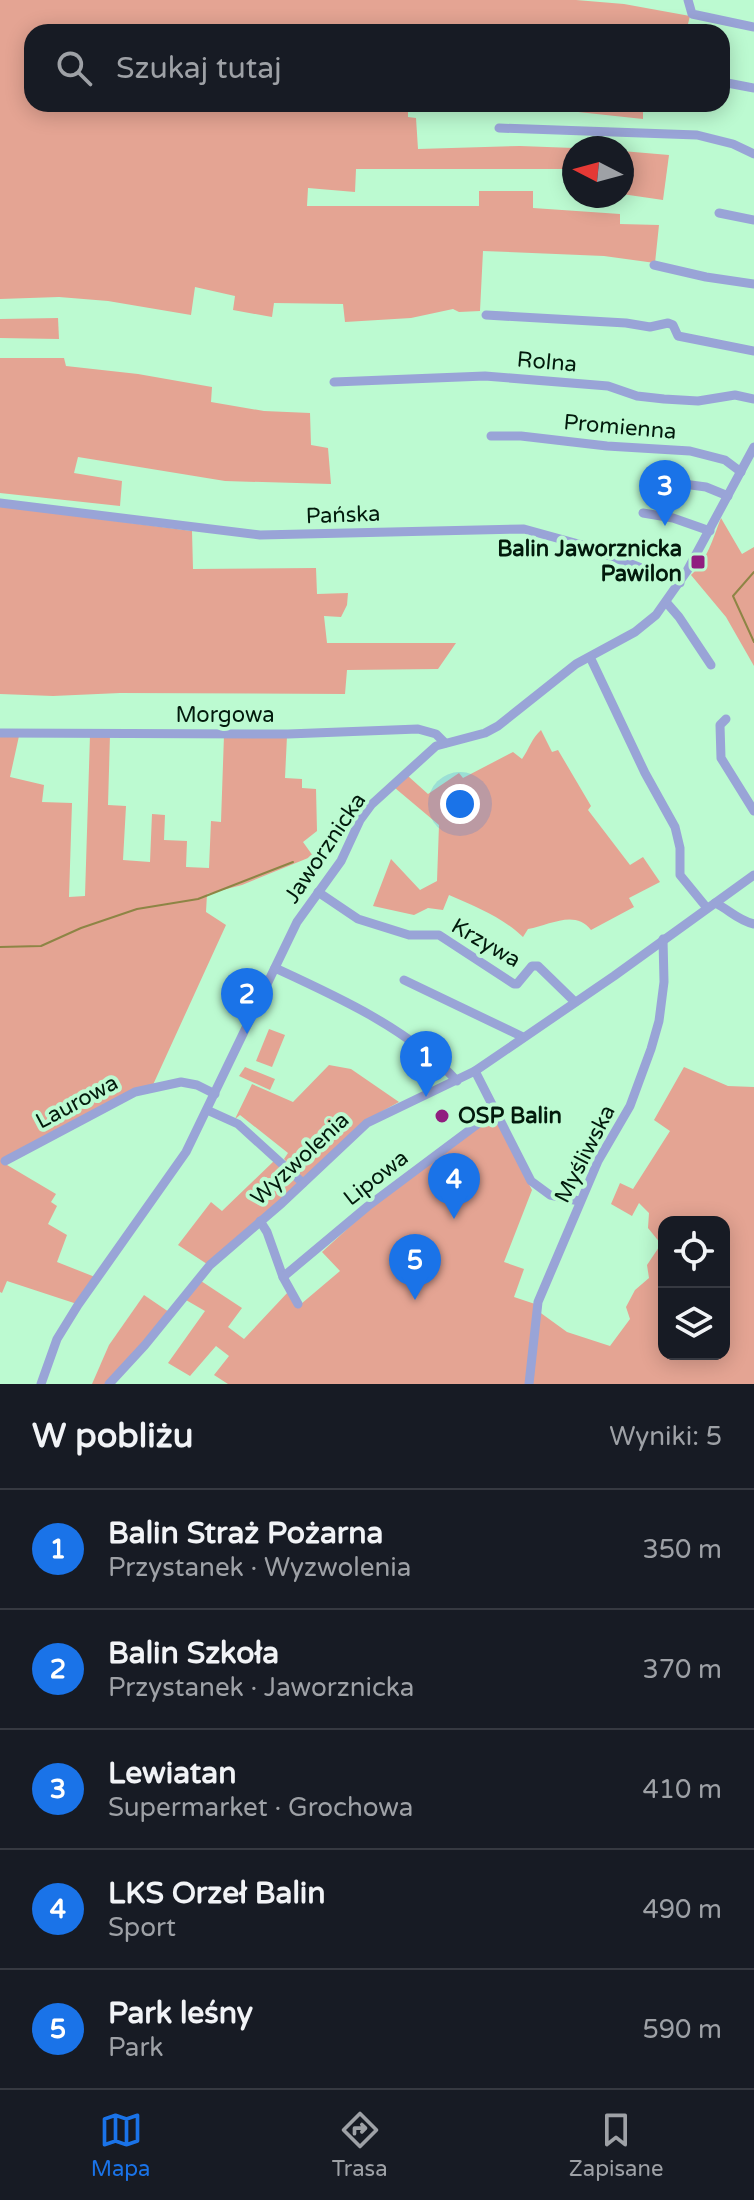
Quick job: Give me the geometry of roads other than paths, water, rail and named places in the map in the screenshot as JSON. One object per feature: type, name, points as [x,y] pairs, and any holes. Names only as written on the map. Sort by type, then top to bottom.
[{"type":"street","points":[[688,0],[692,14],[754,27]]},
{"type":"street","points":[[730,84],[754,88]]},
{"type":"street","points":[[499,128],[697,135],[733,144],[754,154]]},
{"type":"street","points":[[719,213],[754,220]]},
{"type":"street","points":[[654,265],[754,284]]},
{"type":"street","points":[[486,315],[650,327],[668,323],[673,325],[678,336],[754,351]]},
{"type":"street","name":"Rolna","points":[[334,382],[485,376],[608,386],[637,396],[664,399],[698,401],[735,395],[754,399]]},
{"type":"street","name":"Promienna","points":[[491,436],[690,451],[725,460],[741,472]]},
{"type":"street","name":"Jaworznicka","points":[[207,1110],[297,922],[341,861],[360,820],[371,805],[429,751],[498,726],[576,664],[649,621],[680,583],[754,447]]},
{"type":"street","points":[[676,483],[706,487],[728,496]]},
{"type":"street","name":"Pańska","points":[[0,503],[260,535],[524,529],[582,545],[680,583]]},
{"type":"street","points":[[643,513],[673,518],[710,531]]},
{"type":"street","points":[[666,602],[711,665]]},
{"type":"street","points":[[590,657],[645,773],[675,827],[680,842],[680,875],[711,905],[728,909],[735,918],[754,924]]},
{"type":"street","points":[[726,719],[720,725],[721,758],[754,811]]},
{"type":"street","name":"Morgowa","points":[[0,733],[288,734],[418,729],[436,734],[445,743]]},
{"type":"street","name":"Wyzwolenia","points":[[109,1384],[210,1265],[367,1123],[475,1071],[754,877]]},
{"type":"street","name":"Krzywa","points":[[318,892],[358,919],[409,935],[439,935],[514,984],[532,966],[538,966],[575,1002]]},
{"type":"street","name":"Myśliwska","points":[[529,1384],[538,1302],[579,1201],[630,1106],[651,1049],[659,1021],[664,982],[663,939]]},
{"type":"street","points":[[275,968],[330,992],[388,1027],[429,1056],[457,1081]]},
{"type":"street","points":[[404,980],[523,1037]]},
{"type":"street","points":[[475,1071],[531,1181],[550,1195],[579,1201]]},
{"type":"street","name":"Laurowa","points":[[5,1161],[135,1092],[181,1082],[197,1085],[215,1094]]},
{"type":"street","points":[[41,1384],[57,1339],[178,1165],[207,1110],[238,1124],[303,1183]]},
{"type":"street","name":"Lipowa","points":[[283,1277],[368,1206],[495,1111]]},
{"type":"street","points":[[260,1221],[298,1304]]},
{"type":"waterway","points":[[754,572],[733,596],[754,642]]},
{"type":"waterway","points":[[0,947],[41,946],[81,928],[137,909],[198,899],[293,862]]},
{"type":"place","name":"Lewiatan","points":[[665,526]]},
{"type":"place","name":"Balin Jaworznicka Pawilon","points":[[698,562]]},
{"type":"place","name":"Balin Szkoła","points":[[247,1034]]},
{"type":"place","name":"Balin Straż Pożarna","points":[[426,1097]]},
{"type":"place","name":"OSP Balin","points":[[442,1116]]},
{"type":"place","name":"LKS Orzeł Balin","points":[[454,1219]]},
{"type":"place","name":"Park leśny","points":[[415,1300]]}]
